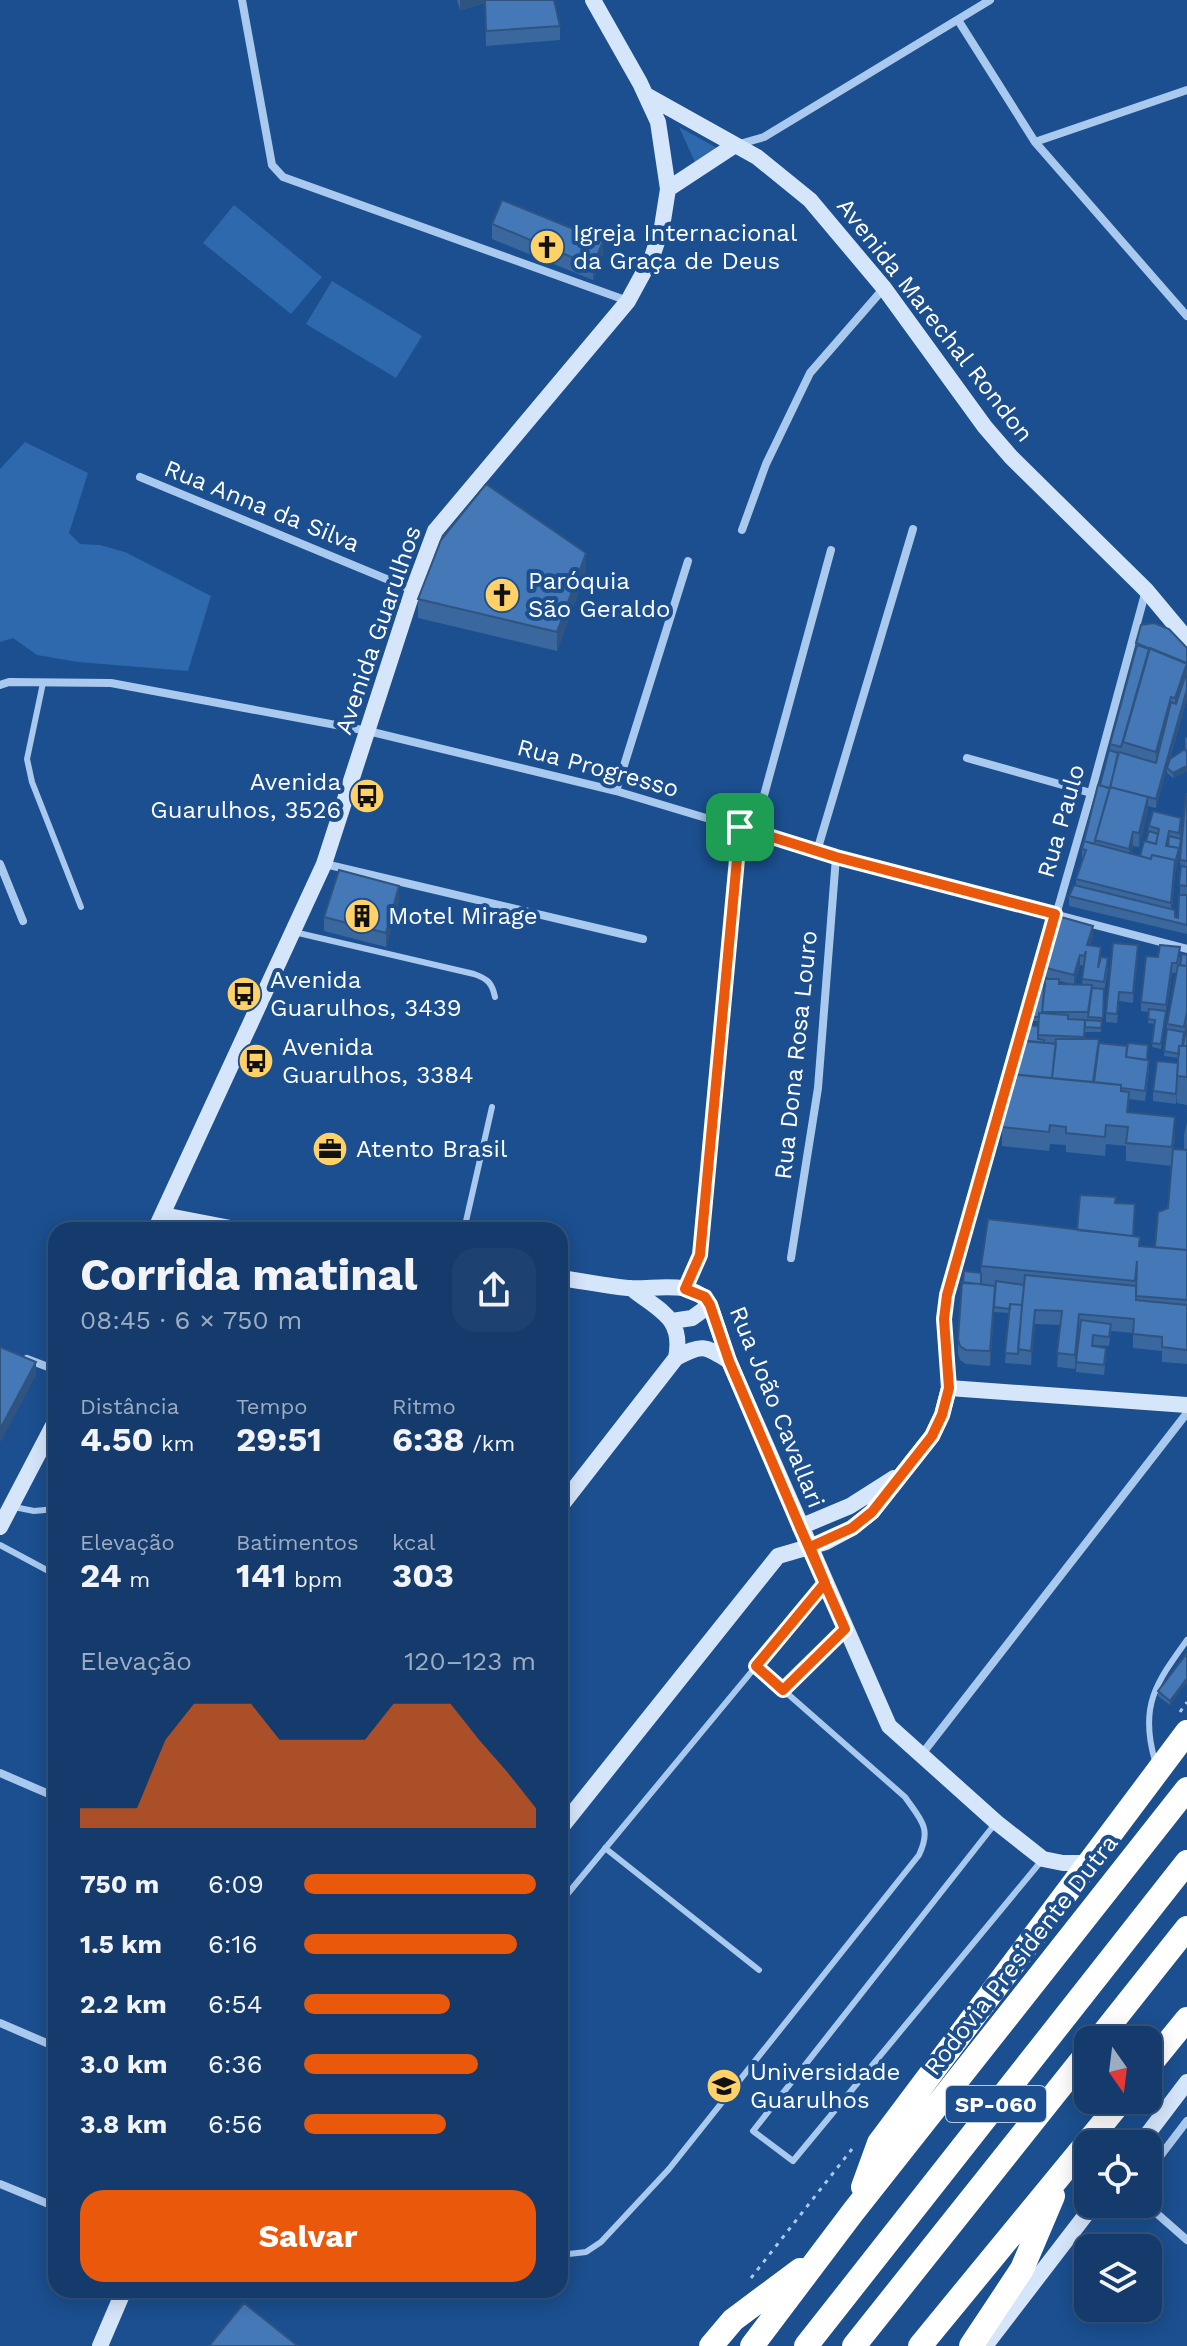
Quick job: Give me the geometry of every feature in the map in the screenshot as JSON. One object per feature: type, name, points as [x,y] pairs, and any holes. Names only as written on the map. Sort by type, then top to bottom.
[{"type":"highway","points":[[853,2212],[879,2143],[1187,1732]]},
{"type":"highway","name":"Rodovia Presidente Dutra","points":[[752,2346],[853,2212],[1187,1789]]},
{"type":"highway","name":"SP-060","points":[[806,2346],[1187,1862]]},
{"type":"highway","points":[[1109,2026],[1187,1928]]},
{"type":"highway","points":[[1162,2050],[1187,2019]]},
{"type":"highway","name":"SP-060","points":[[854,2346],[1074,2070]]},
{"type":"highway","points":[[920,2346],[1111,2114]]},
{"type":"highway","points":[[971,2346],[1022,2269],[1063,2172]]},
{"type":"highway","points":[[711,2346],[733,2320],[822,2255]]},
{"type":"street","points":[[242,0],[272,165],[283,177],[628,301]]},
{"type":"street","name":"Avenida Guarulhos","points":[[159,1222],[324,864],[435,531],[628,301],[652,257],[662,227],[668,189],[658,122],[593,0]]},
{"type":"street","points":[[668,189],[735,145],[764,137],[990,0]]},
{"type":"street","points":[[958,20],[1035,142],[1182,304],[1187,316]]},
{"type":"street","points":[[1035,142],[1187,90]]},
{"type":"street","name":"Avenida Marechal Rondon","points":[[646,95],[757,157],[810,200],[884,288],[985,427],[1011,457],[1146,590],[1187,639]]},
{"type":"street","points":[[742,530],[766,464],[810,373],[884,288]]},
{"type":"street","name":"Rua Anna da Silva","points":[[140,477],[413,590]]},
{"type":"street","points":[[817,851],[913,529]]},
{"type":"street","points":[[754,832],[831,550]]},
{"type":"street","points":[[616,791],[688,561]]},
{"type":"street","name":"Rua Paulo","points":[[949,1388],[944,1319],[947,1295],[1146,590]]},
{"type":"street","name":"Rua Progresso","points":[[0,685],[9,682],[111,683],[368,731],[616,791],[836,857],[1187,949]]},
{"type":"street","points":[[967,758],[1091,793]]},
{"type":"street","points":[[568,1279],[631,1288],[685,1289],[700,1255],[740,827]]},
{"type":"street","name":"Rua Dona Rosa Louro","points":[[791,1258],[818,1088],[836,857]]},
{"type":"street","points":[[0,864],[23,921]]},
{"type":"street","points":[[324,864],[643,939]]},
{"type":"street","points":[[631,1288],[672,1321],[679,1337],[676,1358]]},
{"type":"street","name":"Rua João Cavallari","points":[[685,1289],[705,1297],[710,1305],[729,1361],[885,1719],[893,1731],[1043,1859]]},
{"type":"street","points":[[672,1321],[692,1318],[710,1305]]},
{"type":"street","points":[[568,1497],[676,1358],[704,1347],[729,1361]]},
{"type":"street","points":[[14,1354],[48,1367]]},
{"type":"street","points":[[568,1819],[778,1556],[810,1547],[852,1528],[887,1496],[932,1436],[942,1415],[949,1388],[1187,1405]]},
{"type":"street","points":[[922,1754],[1187,1413]]},
{"type":"street","points":[[0,1527],[48,1435]]},
{"type":"street","points":[[800,1527],[850,1506],[903,1471]]},
{"type":"street","points":[[0,1773],[48,1794]]},
{"type":"street","points":[[1043,1859],[1091,1863]]},
{"type":"street","points":[[0,2023],[48,2044]]},
{"type":"street","points":[[1151,2130],[1187,2082]]},
{"type":"street","points":[[1162,2154],[1187,2121]]},
{"type":"street","points":[[0,2184],[48,2204]]},
{"type":"street","points":[[985,2346],[1083,2218]]},
{"type":"street","points":[[1162,2218],[1187,2240]]},
{"type":"street","points":[[100,2346],[121,2298]]},
{"type":"lane","points":[[43,683],[27,759],[32,782],[81,907]]},
{"type":"lane","points":[[294,932],[474,974],[492,984],[495,997]]},
{"type":"lane","points":[[466,1222],[492,1107]]},
{"type":"lane","points":[[11,1507],[48,1510]]},
{"type":"lane","points":[[0,1545],[48,1571]]},
{"type":"lane","points":[[568,1893],[825,1583]]},
{"type":"lane","points":[[783,1690],[845,1629]]},
{"type":"lane","points":[[1158,1771],[1150,1732],[1153,1693],[1160,1677],[1187,1640]]},
{"type":"lane","points":[[568,2254],[586,2252],[601,2242],[669,2169],[919,1855],[927,1838],[923,1823],[905,1797],[756,1666]]},
{"type":"lane","points":[[996,1822],[753,2131],[793,2161],[1043,1859]]},
{"type":"lane","points":[[605,1848],[759,1970]]},
{"type":"shaded area","points":[[679,127],[717,148],[695,162]]},
{"type":"shaded area","points":[[234,205],[322,277],[291,314],[203,243]]},
{"type":"shaded area","points":[[332,281],[422,336],[396,378],[306,324]]},
{"type":"shaded area","points":[[25,442],[88,473],[69,533],[80,544],[100,545],[125,552],[211,596],[188,671],[78,662],[37,655],[13,638],[0,642],[0,469]]},
{"type":"building","points":[[485,0],[554,0],[560,26],[486,31]]},
{"type":"building","points":[[502,200],[603,241],[593,266],[492,224]]},
{"type":"building","name":"Paróquia São Geraldo","points":[[486,484],[586,553],[557,632],[418,599],[441,540]]},
{"type":"building","points":[[1154,623],[1169,629],[1187,648],[1187,664],[1136,643],[1141,625]]},
{"type":"building","points":[[1137,645],[1149,649],[1121,747],[1110,744]]},
{"type":"building","points":[[1150,648],[1187,663],[1175,698],[1171,697],[1156,752],[1123,742]]},
{"type":"building","points":[[1185,677],[1187,689],[1156,799],[1110,787],[1119,752],[1156,763],[1171,702],[1176,704]]},
{"type":"building","points":[[1185,749],[1187,766],[1173,773],[1167,768],[1170,759]]},
{"type":"building","points":[[1109,750],[1118,753],[1110,789],[1100,785]]},
{"type":"building","points":[[1098,785],[1110,788],[1094,844],[1084,841]]},
{"type":"building","points":[[1110,787],[1148,797],[1139,833],[1133,832],[1129,849],[1095,840]]},
{"type":"building","points":[[1187,794],[1187,861],[1180,860]]},
{"type":"building","points":[[1153,811],[1181,818],[1179,833],[1169,831],[1166,846],[1179,848],[1175,864],[1175,860],[1140,856],[1144,841],[1156,844],[1159,829],[1149,826]]},
{"type":"building","points":[[1149,831],[1158,834],[1156,844],[1146,841]]},
{"type":"building","points":[[1169,836],[1181,839],[1179,852],[1179,848],[1168,846]]},
{"type":"building","points":[[1084,841],[1151,859],[1152,855],[1175,860],[1171,903],[1076,879],[1086,850],[1082,849]]},
{"type":"building","points":[[1181,866],[1187,867],[1187,886],[1179,885]]},
{"type":"building","name":"Motel Mirage","points":[[339,870],[399,886],[386,933],[324,917]]},
{"type":"building","points":[[1074,885],[1175,910],[1175,917],[1178,918],[1179,895],[1187,895],[1187,925],[1069,896]]},
{"type":"building","points":[[1061,917],[1093,926],[1087,945],[1101,947],[1098,968],[1101,957],[1108,958],[1104,982],[1082,979],[1086,951],[1084,956],[1080,955],[1074,975],[1046,968],[1055,934],[1050,933],[1054,919]]},
{"type":"building","points":[[1113,943],[1138,945],[1133,993],[1119,992],[1117,1014],[1106,1013]]},
{"type":"building","points":[[1160,945],[1180,947],[1177,963],[1172,963],[1166,1005],[1141,1002],[1146,956],[1158,957]]},
{"type":"building","points":[[1182,954],[1187,955],[1187,966],[1180,965]]},
{"type":"building","points":[[1178,965],[1187,966],[1184,1027],[1167,1024]]},
{"type":"building","points":[[1045,979],[1059,979],[1059,984],[1092,985],[1088,1012],[1042,1012]]},
{"type":"building","points":[[1037,984],[1045,984],[1042,1013],[1039,1017],[1028,1017]]},
{"type":"building","points":[[1092,988],[1104,989],[1103,1018],[1088,1017]]},
{"type":"building","points":[[1149,1009],[1166,1011],[1161,1044],[1152,1043],[1155,1020],[1148,1019]]},
{"type":"building","points":[[1039,1013],[1085,1020],[1084,1037],[1038,1035]]},
{"type":"building","points":[[1085,1020],[1102,1021],[1101,1028],[1085,1027]]},
{"type":"building","points":[[1187,1023],[1187,1046],[1183,1046]]},
{"type":"building","points":[[1025,1025],[1038,1026],[1038,1039],[1044,1040],[1044,1043],[1023,1041]]},
{"type":"building","points":[[1167,1029],[1184,1032],[1179,1054],[1164,1051]]},
{"type":"building","points":[[1056,1039],[1099,1039],[1093,1082],[1052,1078]]},
{"type":"building","points":[[1020,1040],[1056,1044],[1052,1078],[1010,1074]]},
{"type":"building","points":[[1099,1043],[1127,1046],[1126,1057],[1149,1060],[1145,1091],[1122,1088],[1121,1091],[1121,1085],[1094,1082]]},
{"type":"building","points":[[1128,1043],[1148,1045],[1147,1060],[1126,1057]]},
{"type":"building","points":[[1179,1046],[1187,1046],[1187,1077],[1177,1076]]},
{"type":"building","points":[[1157,1061],[1178,1063],[1176,1094],[1153,1091]]},
{"type":"building","points":[[1007,1074],[1121,1085],[1121,1091],[1129,1092],[1127,1112],[1175,1117],[1172,1147],[1126,1143],[1128,1127],[1106,1125],[1105,1137],[1066,1133],[1066,1127],[1050,1125],[1049,1132],[1002,1127]]},
{"type":"building","points":[[1173,1149],[1187,1150],[1187,1250],[1155,1247],[1158,1212],[1168,1208]]},
{"type":"building","points":[[1080,1195],[1116,1197],[1115,1203],[1135,1204],[1133,1236],[1077,1230]]},
{"type":"building","points":[[988,1219],[1140,1237],[1139,1246],[1187,1250],[1187,1300],[1136,1296],[1137,1261],[1135,1281],[981,1266]]},
{"type":"building","points":[[964,1271],[981,1273],[981,1284],[963,1283]]},
{"type":"building","points":[[1025,1275],[1136,1286],[1136,1300],[1187,1305],[1187,1350],[1162,1347],[1162,1337],[1133,1334],[1134,1319],[1079,1314],[1075,1355],[1057,1353],[1062,1311],[1035,1310],[1031,1351],[1018,1349]]},
{"type":"building","points":[[996,1281],[1024,1285],[1022,1305],[1010,1304],[1010,1309],[994,1307]]},
{"type":"building","points":[[962,1282],[995,1286],[990,1351],[966,1350],[960,1346]]},
{"type":"building","points":[[1010,1304],[1022,1305],[1018,1354],[1005,1353]]},
{"type":"building","points":[[1081,1320],[1111,1324],[1109,1337],[1093,1335],[1092,1346],[1106,1348],[1104,1365],[1076,1362]]},
{"type":"building","points":[[0,1347],[36,1362],[0,1429]]},
{"type":"building","points":[[1187,1653],[1187,1678],[1170,1701],[1158,1691]]},
{"type":"building","points":[[244,2303],[298,2346],[209,2346]]},
{"type":"place","name":"Igreja Internacional da Graça de Deus","points":[[547,247]]},
{"type":"place","name":"Paróquia São Geraldo","points":[[502,595]]},
{"type":"place","name":"Avenida Guarulhos, 3526","points":[[367,796]]},
{"type":"place","name":"Motel Mirage","points":[[362,916]]},
{"type":"place","name":"Avenida Guarulhos, 3439","points":[[244,994]]},
{"type":"place","name":"Avenida Guarulhos, 3384","points":[[256,1061]]},
{"type":"place","name":"Atento Brasil","points":[[330,1149]]},
{"type":"place","name":"Universidade Guarulhos","points":[[724,2086]]},
{"type":"route","points":[[740,827],[700,1255],[685,1289],[705,1297],[710,1305],[729,1361],[800,1527],[810,1547],[845,1629],[783,1690],[756,1666],[825,1583],[810,1547],[852,1528],[872,1512],[932,1436],[942,1415],[949,1388],[944,1319],[947,1295],[1055,914],[836,857],[740,827]]}]
